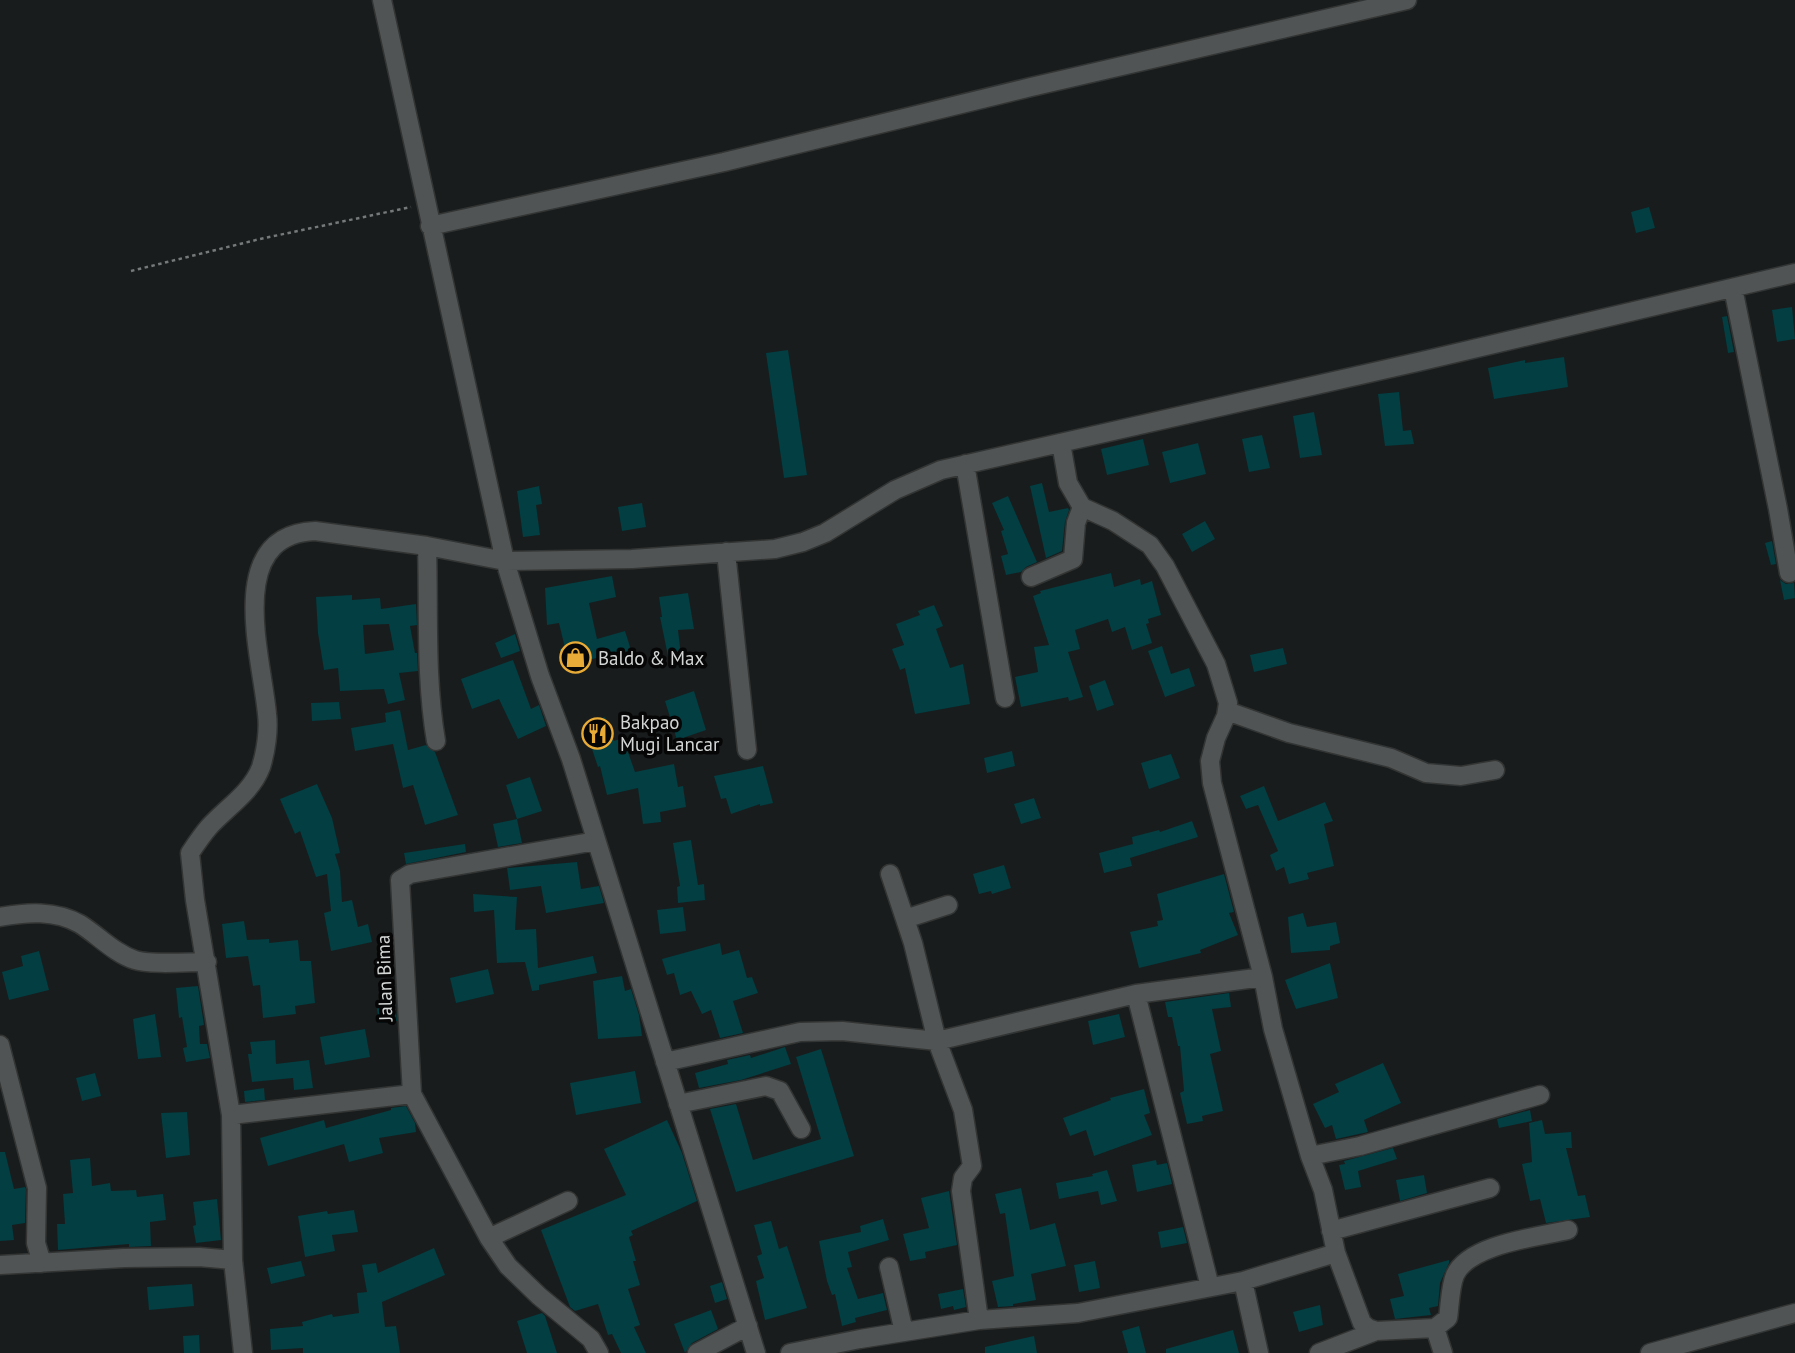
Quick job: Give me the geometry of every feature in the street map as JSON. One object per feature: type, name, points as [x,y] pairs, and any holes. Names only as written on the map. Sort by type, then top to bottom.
[{"type":"street","points":[[382,0],[505,561],[757,1353]]},
{"type":"street","points":[[430,226],[724,162],[1031,87],[1407,0]]},
{"type":"street","points":[[243,1353],[233,1261],[231,1115],[195,900],[190,853],[208,828],[252,782],[260,768],[268,717],[254,594],[265,558],[281,540],[300,532],[315,531],[427,546],[505,561],[632,559],[775,549],[825,533],[895,490],[942,470],[1795,273]]},
{"type":"street","points":[[1733,288],[1789,573]]},
{"type":"street","points":[[1061,443],[1068,483],[1082,507],[1114,521],[1150,545],[1165,566],[1216,664],[1228,703],[1210,761],[1212,783],[1263,977],[1273,1029],[1310,1156],[1323,1190],[1336,1253],[1362,1323],[1376,1331]]},
{"type":"street","points":[[965,464],[1005,698]]},
{"type":"street","points":[[1031,577],[1073,559],[1076,523],[1082,507]]},
{"type":"street","points":[[427,546],[428,666],[430,708],[436,741]]},
{"type":"street","points":[[726,552],[747,750]]},
{"type":"street","points":[[1227,711],[1289,733],[1391,758],[1426,773],[1461,776],[1495,770]]},
{"type":"street","name":"Jalan Bima","points":[[412,1094],[400,880],[411,874],[596,841]]},
{"type":"street","points":[[890,874],[905,919],[937,1041],[963,1110],[971,1149],[972,1166],[961,1183],[961,1191],[979,1320]]},
{"type":"street","points":[[905,919],[948,905]]},
{"type":"street","points":[[0,917],[26,912],[56,915],[79,923],[116,950],[138,961],[206,962]]},
{"type":"street","points":[[665,1062],[800,1032],[842,1031],[937,1041],[1136,995],[1263,977]]},
{"type":"street","points":[[1136,995],[1210,1287]]},
{"type":"street","points":[[0,1045],[37,1188],[36,1243],[42,1263]]},
{"type":"street","points":[[678,1104],[766,1086],[780,1091],[801,1129]]},
{"type":"street","points":[[231,1115],[412,1094],[489,1238],[508,1266],[539,1296],[581,1329],[599,1353]]},
{"type":"street","points":[[1310,1156],[1360,1146],[1539,1095]]},
{"type":"street","points":[[1331,1231],[1490,1188]]},
{"type":"street","points":[[489,1238],[568,1201]]},
{"type":"street","points":[[1318,1353],[1376,1331],[1435,1328],[1448,1318],[1455,1275],[1466,1262],[1487,1249],[1568,1230]]},
{"type":"street","points":[[790,1353],[979,1320],[1078,1313],[1243,1281],[1336,1253]]},
{"type":"street","points":[[0,1265],[124,1258],[200,1257],[233,1261]]},
{"type":"street","points":[[888,1267],[904,1332]]},
{"type":"street","points":[[1243,1281],[1259,1353]]},
{"type":"street","points":[[1650,1353],[1795,1312]]},
{"type":"street","points":[[697,1353],[748,1326]]},
{"type":"street","points":[[1435,1328],[1443,1353]]},
{"type":"path","points":[[131,271],[260,239],[425,204]]},
{"type":"building","points":[[1649,207],[1655,228],[1636,233],[1631,212]]},
{"type":"building","points":[[1792,307],[1795,339],[1777,342],[1772,310]]},
{"type":"building","points":[[1727,316],[1734,352],[1728,353],[1722,317]]},
{"type":"building","points":[[788,350],[807,475],[784,478],[766,353]]},
{"type":"building","points":[[1564,357],[1568,387],[1494,399],[1488,368],[1525,360],[1525,363]]},
{"type":"building","points":[[1399,392],[1403,431],[1411,430],[1414,444],[1385,446],[1378,394]]},
{"type":"building","points":[[1314,412],[1322,455],[1300,458],[1293,416]]},
{"type":"building","points":[[1262,435],[1270,468],[1249,472],[1242,439]]},
{"type":"building","points":[[1143,439],[1149,465],[1107,475],[1101,449]]},
{"type":"building","points":[[1198,443],[1206,474],[1170,483],[1162,452]]},
{"type":"building","points":[[1042,483],[1049,512],[1069,510],[1062,551],[1046,558],[1030,486]]},
{"type":"building","points":[[539,486],[542,504],[536,505],[540,535],[523,537],[517,491]]},
{"type":"building","points":[[1008,496],[1037,562],[1021,572],[1006,575],[1001,556],[1008,554],[1001,531],[1004,530],[992,503]]},
{"type":"building","points":[[642,503],[646,527],[622,531],[618,507]]},
{"type":"building","points":[[1205,521],[1215,539],[1192,552],[1182,534]]},
{"type":"building","points":[[1772,541],[1776,564],[1771,565],[1765,543]]},
{"type":"building","points":[[1111,573],[1114,587],[1140,579],[1141,585],[1152,581],[1161,615],[1148,619],[1149,623],[1146,624],[1152,643],[1132,650],[1125,627],[1112,632],[1108,619],[1075,630],[1080,649],[1068,652],[1083,697],[1069,701],[1068,697],[1021,707],[1015,677],[1038,672],[1034,647],[1049,645],[1033,596],[1041,593],[1040,591]]},
{"type":"building","points":[[612,576],[616,597],[589,603],[597,639],[625,631],[631,650],[564,667],[560,649],[565,648],[559,623],[547,625],[545,588]]},
{"type":"building","points":[[1780,580],[1786,584],[1794,583],[1795,598],[1784,600]]},
{"type":"building","points":[[688,593],[694,629],[678,630],[681,655],[668,656],[659,597]]},
{"type":"building","points":[[352,595],[352,600],[380,598],[381,609],[416,604],[417,625],[410,626],[417,653],[418,671],[399,673],[405,700],[388,704],[384,689],[340,691],[338,668],[324,670],[316,597]],"holes":[[[389,624],[394,650],[365,654],[363,625]]]},
{"type":"building","points":[[934,605],[943,626],[936,629],[950,668],[963,664],[970,704],[915,714],[905,668],[900,670],[892,649],[904,645],[896,624],[920,615],[918,611]]},
{"type":"building","points":[[515,634],[520,651],[501,658],[495,643]]},
{"type":"building","points":[[1162,646],[1171,674],[1189,668],[1195,686],[1165,697],[1148,651]]},
{"type":"building","points":[[1283,648],[1287,664],[1254,672],[1250,655]]},
{"type":"building","points":[[513,660],[531,709],[539,705],[546,726],[518,739],[499,699],[472,709],[461,679]]},
{"type":"building","points":[[1105,680],[1114,705],[1097,711],[1089,686]]},
{"type":"building","points":[[694,691],[706,730],[677,740],[665,701]]},
{"type":"building","points":[[339,702],[341,719],[312,721],[311,703]]},
{"type":"building","points":[[400,710],[408,750],[426,745],[435,752],[458,815],[425,825],[413,785],[403,788],[393,744],[355,751],[351,728],[386,722],[385,713]]},
{"type":"building","points":[[605,717],[614,741],[623,738],[635,772],[674,764],[678,787],[683,786],[686,807],[660,812],[661,822],[643,824],[638,788],[607,795],[600,766],[598,767],[592,749],[599,747],[589,723]]},
{"type":"building","points":[[1012,751],[1015,766],[987,773],[984,758]]},
{"type":"building","points":[[1171,754],[1180,778],[1149,789],[1141,763]]},
{"type":"building","points":[[763,766],[773,803],[760,804],[731,814],[726,798],[721,799],[714,776]]},
{"type":"building","points":[[530,777],[542,811],[517,819],[506,785]]},
{"type":"building","points":[[317,784],[332,818],[340,853],[335,854],[340,871],[342,902],[352,900],[358,927],[368,924],[372,942],[331,951],[324,913],[331,911],[327,874],[316,877],[300,831],[295,834],[280,799]]},
{"type":"building","points":[[1264,786],[1278,821],[1325,802],[1333,821],[1324,824],[1334,866],[1307,873],[1309,879],[1289,884],[1284,867],[1276,871],[1270,855],[1278,851],[1258,805],[1246,809],[1240,796]]},
{"type":"building","points":[[1034,798],[1041,818],[1021,824],[1014,804]]},
{"type":"building","points":[[517,819],[522,843],[498,847],[493,824]]},
{"type":"building","points":[[1192,821],[1198,837],[1130,858],[1132,866],[1104,873],[1099,853],[1133,844],[1132,837],[1159,830],[1160,832]]},
{"type":"building","points":[[691,840],[698,885],[704,884],[705,900],[678,903],[677,887],[680,886],[673,843]]},
{"type":"building","points":[[465,844],[466,852],[406,864],[404,853]]},
{"type":"building","points":[[577,862],[581,889],[599,886],[604,903],[546,913],[541,886],[510,890],[507,868]]},
{"type":"building","points":[[1004,865],[1011,888],[992,894],[991,891],[979,894],[973,874]]},
{"type":"building","points":[[1224,874],[1234,912],[1229,913],[1238,935],[1200,950],[1201,953],[1139,968],[1130,932],[1158,926],[1157,921],[1163,920],[1157,894]]},
{"type":"building","points":[[473,894],[517,897],[515,930],[536,929],[538,968],[593,956],[597,973],[539,985],[539,990],[532,991],[525,962],[497,963],[494,910],[474,912]]},
{"type":"building","points":[[683,907],[686,931],[660,934],[657,910]]},
{"type":"building","points":[[1303,913],[1307,927],[1336,922],[1340,943],[1330,946],[1330,950],[1291,953],[1288,917]]},
{"type":"building","points":[[244,921],[247,940],[269,939],[269,943],[298,940],[300,961],[311,961],[315,1003],[295,1006],[296,1014],[263,1018],[260,985],[253,986],[248,956],[226,958],[222,924]]},
{"type":"building","points":[[720,943],[722,955],[739,950],[747,978],[752,977],[758,993],[733,1001],[743,1033],[720,1038],[711,1010],[702,1014],[691,991],[680,995],[674,973],[667,975],[662,959]]},
{"type":"building","points":[[39,951],[49,990],[9,1000],[2,972],[23,966],[21,956]]},
{"type":"building","points":[[1330,963],[1338,998],[1296,1009],[1285,980]]},
{"type":"building","points":[[488,969],[494,994],[456,1003],[450,978]]},
{"type":"building","points":[[622,976],[625,991],[631,989],[642,1036],[598,1039],[593,981]]},
{"type":"building","points":[[198,986],[204,1025],[199,1026],[200,1044],[207,1044],[210,1058],[186,1062],[183,1048],[187,1047],[182,1017],[179,1018],[176,988]]},
{"type":"building","points":[[1229,993],[1231,1007],[1212,1009],[1221,1051],[1210,1054],[1223,1111],[1202,1116],[1203,1121],[1187,1124],[1180,1093],[1184,1091],[1180,1046],[1165,1002]]},
{"type":"building","points":[[395,1000],[397,1021],[379,1023],[376,1002]]},
{"type":"building","points":[[155,1014],[161,1057],[138,1059],[133,1019]]},
{"type":"building","points":[[1119,1014],[1125,1037],[1093,1045],[1088,1021]]},
{"type":"building","points":[[365,1029],[370,1057],[325,1065],[320,1037]]},
{"type":"building","points":[[275,1040],[276,1064],[309,1060],[313,1088],[294,1090],[293,1078],[252,1082],[248,1054],[252,1054],[250,1042]]},
{"type":"building","points":[[785,1047],[791,1064],[741,1080],[699,1088],[695,1073],[728,1064],[727,1060],[750,1055],[751,1058]]},
{"type":"building","points":[[821,1049],[854,1156],[736,1192],[710,1109],[736,1104],[753,1160],[821,1139],[796,1057]]},
{"type":"building","points":[[1383,1063],[1401,1103],[1364,1120],[1368,1132],[1336,1139],[1332,1125],[1325,1128],[1313,1104],[1339,1092],[1335,1084]]},
{"type":"building","points":[[635,1071],[641,1103],[576,1115],[570,1083]]},
{"type":"building","points":[[95,1073],[101,1096],[82,1101],[76,1078]]},
{"type":"building","points":[[264,1088],[265,1100],[245,1102],[244,1091]]},
{"type":"building","points":[[1144,1089],[1150,1113],[1144,1115],[1152,1135],[1094,1156],[1086,1130],[1070,1136],[1063,1118],[1111,1100],[1110,1098]]},
{"type":"building","points":[[406,1106],[415,1123],[416,1132],[379,1138],[383,1153],[349,1162],[344,1144],[268,1166],[260,1138],[324,1120],[326,1128]]},
{"type":"building","points":[[1530,1110],[1532,1121],[1499,1128],[1497,1119]]},
{"type":"building","points":[[187,1112],[190,1155],[166,1158],[161,1113]]},
{"type":"building","points":[[667,1120],[682,1153],[697,1201],[631,1231],[633,1235],[629,1237],[636,1261],[633,1261],[640,1285],[628,1289],[640,1325],[634,1327],[646,1353],[621,1353],[612,1334],[608,1335],[598,1304],[575,1311],[570,1307],[541,1230],[626,1195],[604,1149]]},
{"type":"building","points":[[1542,1120],[1545,1134],[1571,1132],[1572,1148],[1566,1148],[1578,1196],[1585,1195],[1590,1217],[1546,1223],[1540,1199],[1530,1201],[1522,1164],[1532,1162],[1529,1123]]},
{"type":"building","points":[[1393,1148],[1397,1159],[1358,1171],[1361,1187],[1345,1190],[1339,1165],[1345,1164],[1344,1161]]},
{"type":"building","points":[[0,1152],[5,1152],[14,1189],[26,1189],[25,1223],[12,1225],[14,1240],[0,1241]]},
{"type":"building","points":[[90,1158],[92,1186],[110,1183],[111,1191],[136,1190],[137,1197],[163,1194],[166,1220],[150,1222],[151,1246],[129,1247],[129,1244],[58,1250],[57,1224],[65,1224],[63,1194],[73,1193],[70,1160]]},
{"type":"building","points":[[1156,1160],[1157,1165],[1167,1163],[1172,1184],[1137,1192],[1132,1165]]},
{"type":"building","points":[[1107,1170],[1117,1201],[1101,1205],[1098,1191],[1059,1199],[1056,1183],[1093,1176],[1092,1174]]},
{"type":"building","points":[[1424,1175],[1427,1193],[1400,1201],[1396,1180]]},
{"type":"building","points":[[1021,1188],[1030,1230],[1055,1223],[1066,1266],[1031,1274],[1036,1300],[998,1307],[992,1281],[1014,1276],[1005,1213],[1000,1214],[995,1194]]},
{"type":"building","points":[[949,1191],[957,1245],[925,1252],[926,1258],[910,1261],[903,1234],[929,1228],[921,1198]]},
{"type":"building","points":[[217,1199],[221,1240],[196,1243],[193,1202]]},
{"type":"building","points":[[354,1210],[358,1232],[332,1235],[335,1251],[305,1257],[298,1216]]},
{"type":"building","points":[[883,1219],[889,1240],[848,1252],[852,1267],[847,1268],[858,1299],[883,1293],[887,1310],[855,1318],[856,1322],[842,1326],[835,1294],[832,1295],[827,1281],[819,1241],[861,1232],[860,1226]]},
{"type":"building","points":[[771,1221],[779,1249],[787,1246],[807,1308],[765,1320],[756,1281],[764,1278],[757,1256],[762,1254],[754,1225]]},
{"type":"building","points":[[1183,1227],[1187,1243],[1161,1248],[1158,1232]]},
{"type":"building","points":[[434,1248],[445,1275],[382,1302],[385,1327],[396,1326],[400,1353],[303,1353],[303,1348],[271,1350],[270,1329],[303,1326],[302,1322],[332,1314],[333,1317],[359,1313],[357,1293],[367,1292],[362,1265],[376,1263],[378,1273]]},
{"type":"building","points":[[1449,1260],[1440,1283],[1438,1306],[1429,1308],[1431,1315],[1395,1319],[1390,1299],[1404,1296],[1398,1274]]},
{"type":"building","points":[[301,1261],[305,1276],[271,1284],[267,1268]]},
{"type":"building","points":[[1095,1261],[1100,1288],[1079,1292],[1074,1265]]},
{"type":"building","points":[[722,1282],[727,1299],[715,1303],[710,1286]]},
{"type":"building","points":[[192,1284],[194,1306],[149,1310],[147,1287]]},
{"type":"building","points":[[963,1289],[966,1307],[941,1309],[938,1294]]},
{"type":"building","points":[[1320,1305],[1323,1325],[1299,1332],[1293,1312]]},
{"type":"building","points":[[711,1310],[718,1329],[692,1343],[685,1353],[674,1324]]},
{"type":"building","points":[[542,1313],[557,1353],[527,1353],[517,1321]]},
{"type":"building","points":[[1139,1326],[1146,1353],[1128,1353],[1122,1331]]},
{"type":"building","points":[[1233,1330],[1239,1353],[1166,1353],[1166,1349]]},
{"type":"building","points":[[199,1335],[200,1353],[184,1353],[183,1336]]},
{"type":"building","points":[[1034,1336],[1037,1353],[985,1353],[985,1347]]},
{"type":"place","name":"Baldo & Max","points":[[575,658]]},
{"type":"place","name":"Bakpao Mugi Lancar","points":[[597,733]]}]
